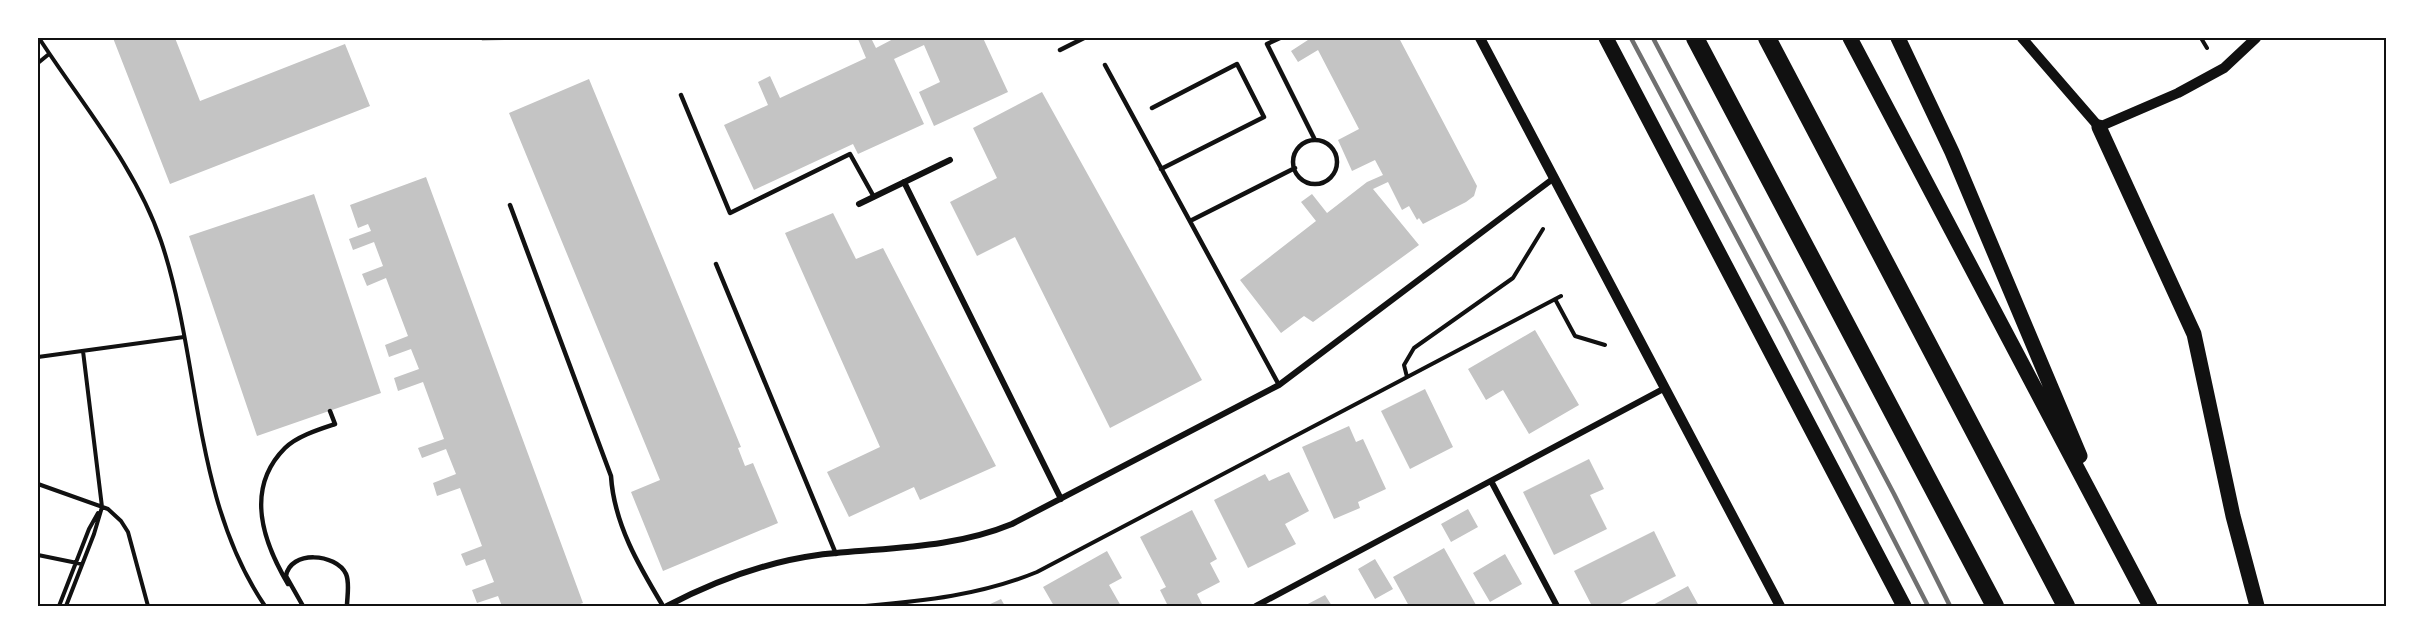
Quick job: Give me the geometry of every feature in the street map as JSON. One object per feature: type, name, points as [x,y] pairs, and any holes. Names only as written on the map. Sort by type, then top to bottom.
[{"type":"highway","points":[[1695,38],[1995,606]]},
{"type":"highway","points":[[1767,38],[2066,606]]},
{"type":"main road","points":[[1606,38],[1904,606]]},
{"type":"main road","points":[[1850,38],[2150,606]]},
{"type":"main road","points":[[1898,38],[1952,152],[2121,553]]},
{"type":"main road","points":[[2099,127],[2194,334],[2233,516],[2258,606]]},
{"type":"street","points":[[1480,38],[1780,606]]},
{"type":"street","points":[[2022,38],[2099,127],[2178,93],[2224,68],[2256,38]]},
{"type":"street","points":[[859,204],[950,160]]},
{"type":"street","points":[[665,606],[732,578],[785,562],[836,554],[920,547],[975,537],[1012,524],[1279,385],[1554,178]]},
{"type":"street","points":[[904,183],[1060,499]]},
{"type":"street","points":[[1256,606],[1665,388]]},
{"type":"street","points":[[1491,481],[1557,606]]},
{"type":"lane","points":[[1060,50],[1084,38]]},
{"type":"lane","points":[[1280,38],[1267,44],[1315,140],[1329,146],[1334,152],[1336,168],[1333,175],[1320,184],[1312,184],[1298,176],[1293,160],[1300,146],[1315,140]]},
{"type":"lane","points":[[1152,108],[1237,64],[1264,117],[1161,169]]},
{"type":"lane","points":[[1105,65],[1279,385]]},
{"type":"lane","points":[[681,95],[730,213],[850,154],[874,197]]},
{"type":"lane","points":[[1190,221],[1295,168]]},
{"type":"lane","points":[[510,205],[611,476],[612,501],[637,561],[665,606]]},
{"type":"lane","points":[[716,264],[836,554]]},
{"type":"lane","points":[[303,606],[288,584],[264,538],[261,516],[263,496],[267,477],[284,448],[335,424],[330,411]]},
{"type":"lane","points":[[288,584],[287,571],[302,560],[316,557],[337,562],[347,577],[347,606]]},
{"type":"path","points":[[39,38],[143,199],[160,240],[184,337],[221,515],[248,582],[265,606]]},
{"type":"path","points":[[2201,38],[2207,48]]},
{"type":"path","points":[[38,63],[49,54]]},
{"type":"path","points":[[1407,377],[1404,365],[1414,348],[1513,278],[1543,229]]},
{"type":"path","points":[[865,606],[928,600],[993,588],[1037,572],[1561,296]]},
{"type":"path","points":[[1555,299],[1575,336],[1605,345]]},
{"type":"path","points":[[38,357],[184,337]]},
{"type":"path","points":[[66,606],[102,507],[83,351]]},
{"type":"path","points":[[38,484],[102,507],[114,514],[128,532],[148,606]]},
{"type":"path","points":[[59,606],[102,507]]},
{"type":"path","points":[[38,555],[82,564]]},
{"type":"path","points":[[928,600],[932,606]]},
{"type":"building","points":[[113,38],[175,38],[200,101],[345,44],[370,106],[170,184]]},
{"type":"building","points":[[481,38],[525,38],[525,39],[482,41]]},
{"type":"building","points":[[871,38],[876,48],[895,38],[983,38],[1008,92],[934,126],[919,92],[940,82],[924,45],[894,59],[924,124],[858,154],[853,144],[754,190],[724,125],[768,105],[758,82],[770,76],[780,98],[866,58],[858,39]]},
{"type":"building","points":[[1311,38],[1399,38],[1477,186],[1474,196],[1466,202],[1423,224],[1419,218],[1417,220],[1409,206],[1402,210],[1388,182],[1373,189],[1419,245],[1313,322],[1304,316],[1281,333],[1240,280],[1316,221],[1301,202],[1312,194],[1327,213],[1367,182],[1383,175],[1375,160],[1352,171],[1338,140],[1359,129],[1318,50],[1298,62],[1291,51]]},
{"type":"building","points":[[589,79],[741,447],[738,448],[745,466],[753,463],[778,523],[663,571],[631,492],[660,480],[509,113]]},
{"type":"building","points":[[1042,92],[1202,380],[1110,428],[1015,237],[977,256],[950,202],[997,178],[973,128]]},
{"type":"building","points":[[426,177],[583,603],[574,606],[502,606],[498,596],[477,603],[472,590],[494,582],[485,559],[466,566],[461,554],[482,546],[460,488],[437,496],[433,483],[456,474],[446,449],[422,458],[418,448],[444,439],[423,382],[398,391],[394,378],[419,369],[411,349],[389,357],[385,345],[408,336],[386,278],[367,286],[362,274],[383,266],[374,242],[353,250],[349,239],[371,231],[368,224],[358,228],[350,205]]},
{"type":"building","points":[[314,194],[381,393],[257,436],[189,236]]},
{"type":"building","points":[[833,213],[856,259],[883,248],[996,466],[920,500],[914,487],[849,517],[827,472],[880,447],[785,233]]},
{"type":"building","points":[[1535,330],[1579,405],[1529,434],[1503,390],[1486,400],[1468,369]]},
{"type":"building","points":[[1425,389],[1453,447],[1410,469],[1381,411]]},
{"type":"building","points":[[1349,426],[1356,442],[1363,439],[1386,489],[1358,502],[1360,508],[1334,519],[1302,447]]},
{"type":"building","points":[[1589,459],[1604,489],[1590,495],[1607,529],[1554,555],[1523,492]]},
{"type":"building","points":[[1289,472],[1309,511],[1285,524],[1296,544],[1248,568],[1214,500],[1265,474],[1269,481]]},
{"type":"building","points":[[1468,509],[1478,527],[1451,542],[1441,524]]},
{"type":"building","points":[[1192,510],[1217,559],[1210,563],[1220,582],[1197,594],[1202,604],[1198,606],[1168,606],[1160,590],[1166,587],[1140,537]]},
{"type":"building","points":[[1654,531],[1676,576],[1616,606],[1592,606],[1574,571]]},
{"type":"building","points":[[1444,548],[1476,605],[1409,606],[1393,577]]},
{"type":"building","points":[[1107,551],[1122,578],[1109,585],[1121,606],[1054,606],[1043,587]]},
{"type":"building","points":[[1505,554],[1522,584],[1490,602],[1473,573]]},
{"type":"building","points":[[1375,559],[1393,589],[1375,599],[1358,569]]},
{"type":"building","points":[[1688,586],[1699,606],[1651,606]]},
{"type":"building","points":[[1325,595],[1332,606],[1304,606]]},
{"type":"building","points":[[1001,599],[1005,606],[986,606]]},
{"type":"railway","points":[[1631,38],[1784,326],[1928,606]]},
{"type":"railway","points":[[1653,38],[1894,494],[1950,606]]}]
